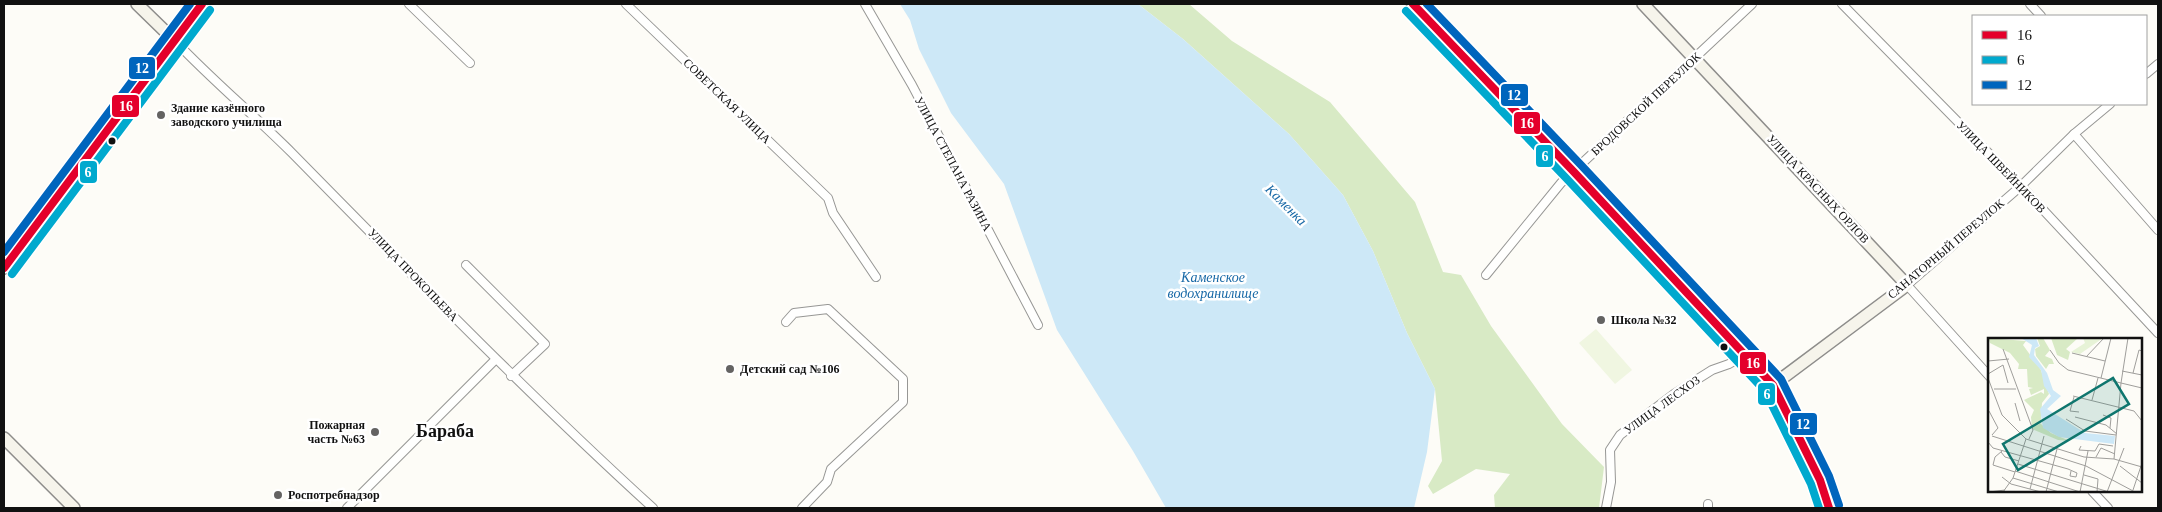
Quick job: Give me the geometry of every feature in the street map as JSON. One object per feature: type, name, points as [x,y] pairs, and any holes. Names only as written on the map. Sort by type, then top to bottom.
[{"type":"main road","points":[[1413,4],[1746,354],[1773,385],[1820,480],[1829,508]]},
{"type":"street","points":[[137,4],[175,41]]},
{"type":"street","points":[[4,268],[202,4]]},
{"type":"street","points":[[409,4],[470,63]]},
{"type":"street","name":"СОВЕТСКАЯ УЛИЦА","points":[[626,4],[828,198],[834,213],[876,277]]},
{"type":"street","name":"УЛИЦА СТЕПАНА РАЗИНА","points":[[865,4],[912,85],[1038,325]]},
{"type":"street","name":"УЛИЦА КРАСНЫХ ОРЛОВ","points":[[1643,4],[1907,284],[1988,375]]},
{"type":"street","name":"БРОДОВСКОЙ ПЕРЕУЛОК","points":[[1486,275],[1561,183],[1752,4]]},
{"type":"street","name":"УЛИЦА ШВЕЙНИКОВ","points":[[1842,4],[2020,186],[2158,332]]},
{"type":"street","points":[[2030,4],[2040,15]]},
{"type":"street","name":"УЛИЦА ПРОКОПЬЕВА","points":[[175,41],[292,153],[495,360],[652,508]]},
{"type":"street","points":[[2147,73],[2158,64]]},
{"type":"street","name":"САНАТОРНЫЙ ПЕРЕУЛОК","points":[[1773,385],[1907,284],[2020,186],[2074,134],[2109,105]]},
{"type":"street","points":[[2074,134],[2158,230]]},
{"type":"street","points":[[466,265],[545,344],[512,376]]},
{"type":"street","points":[[786,322],[794,313],[828,309],[903,379],[903,402],[831,469],[827,482],[802,508]]},
{"type":"street","name":"УЛИЦА ЛЕСХОЗ","points":[[1606,508],[1611,482],[1610,450],[1620,435],[1674,394],[1712,370],[1729,364],[1746,354]]},
{"type":"street","points":[[347,508],[495,360]]},
{"type":"street","points":[[4,438],[74,508]]},
{"type":"street","points":[[2093,492],[2108,508]]},
{"type":"green space","points":[[1138,4],[1189,4],[1232,41],[1330,102],[1415,202],[1443,272],[1461,275],[1491,326],[1562,424],[1604,467],[1599,508],[1495,508],[1494,495],[1510,474],[1476,469],[1433,494],[1428,486],[1442,461],[1435,389],[1407,333],[1373,251],[1343,195],[1289,134],[1183,39]]},
{"type":"green space","points":[[1596,329],[1632,370],[1615,384],[1579,343]]},
{"type":"water","name":"Каменское водохранилище","points":[[900,4],[1138,4],[1183,39],[1289,134],[1343,195],[1373,251],[1407,333],[1435,389],[1427,452],[1414,508],[1166,508],[1133,451],[1057,330],[1004,184],[951,113],[919,49],[910,20]]},
{"type":"transit line","name":"12","points":[[4,252],[190,4]]},
{"type":"transit line","name":"16","points":[[4,268],[202,4]]},
{"type":"transit line","name":"16","points":[[1413,4],[1574,172],[1773,385],[1820,480],[1829,508]]},
{"type":"transit line","name":"12","points":[[1427,4],[1781,379],[1829,476],[1839,505]]},
{"type":"transit line","name":"6","points":[[12,274],[210,10]]},
{"type":"transit line","name":"6","points":[[1406,11],[1567,179],[1765,391],[1811,484],[1819,508]]},
{"type":"place","name":"Здание казённого заводского училища","points":[[161,115]]},
{"type":"place","name":"Школа №32","points":[[1601,320]]},
{"type":"place","name":"Детский сад №106","points":[[730,369]]},
{"type":"place","name":"Пожарная часть №63","points":[[375,432]]},
{"type":"place","name":"Роспотребнадзор","points":[[278,495]]},
{"type":"district","name":"Бараба","points":[[445,431]]},
{"type":"water label","name":"Каменка","points":[[1286,205]]}]
